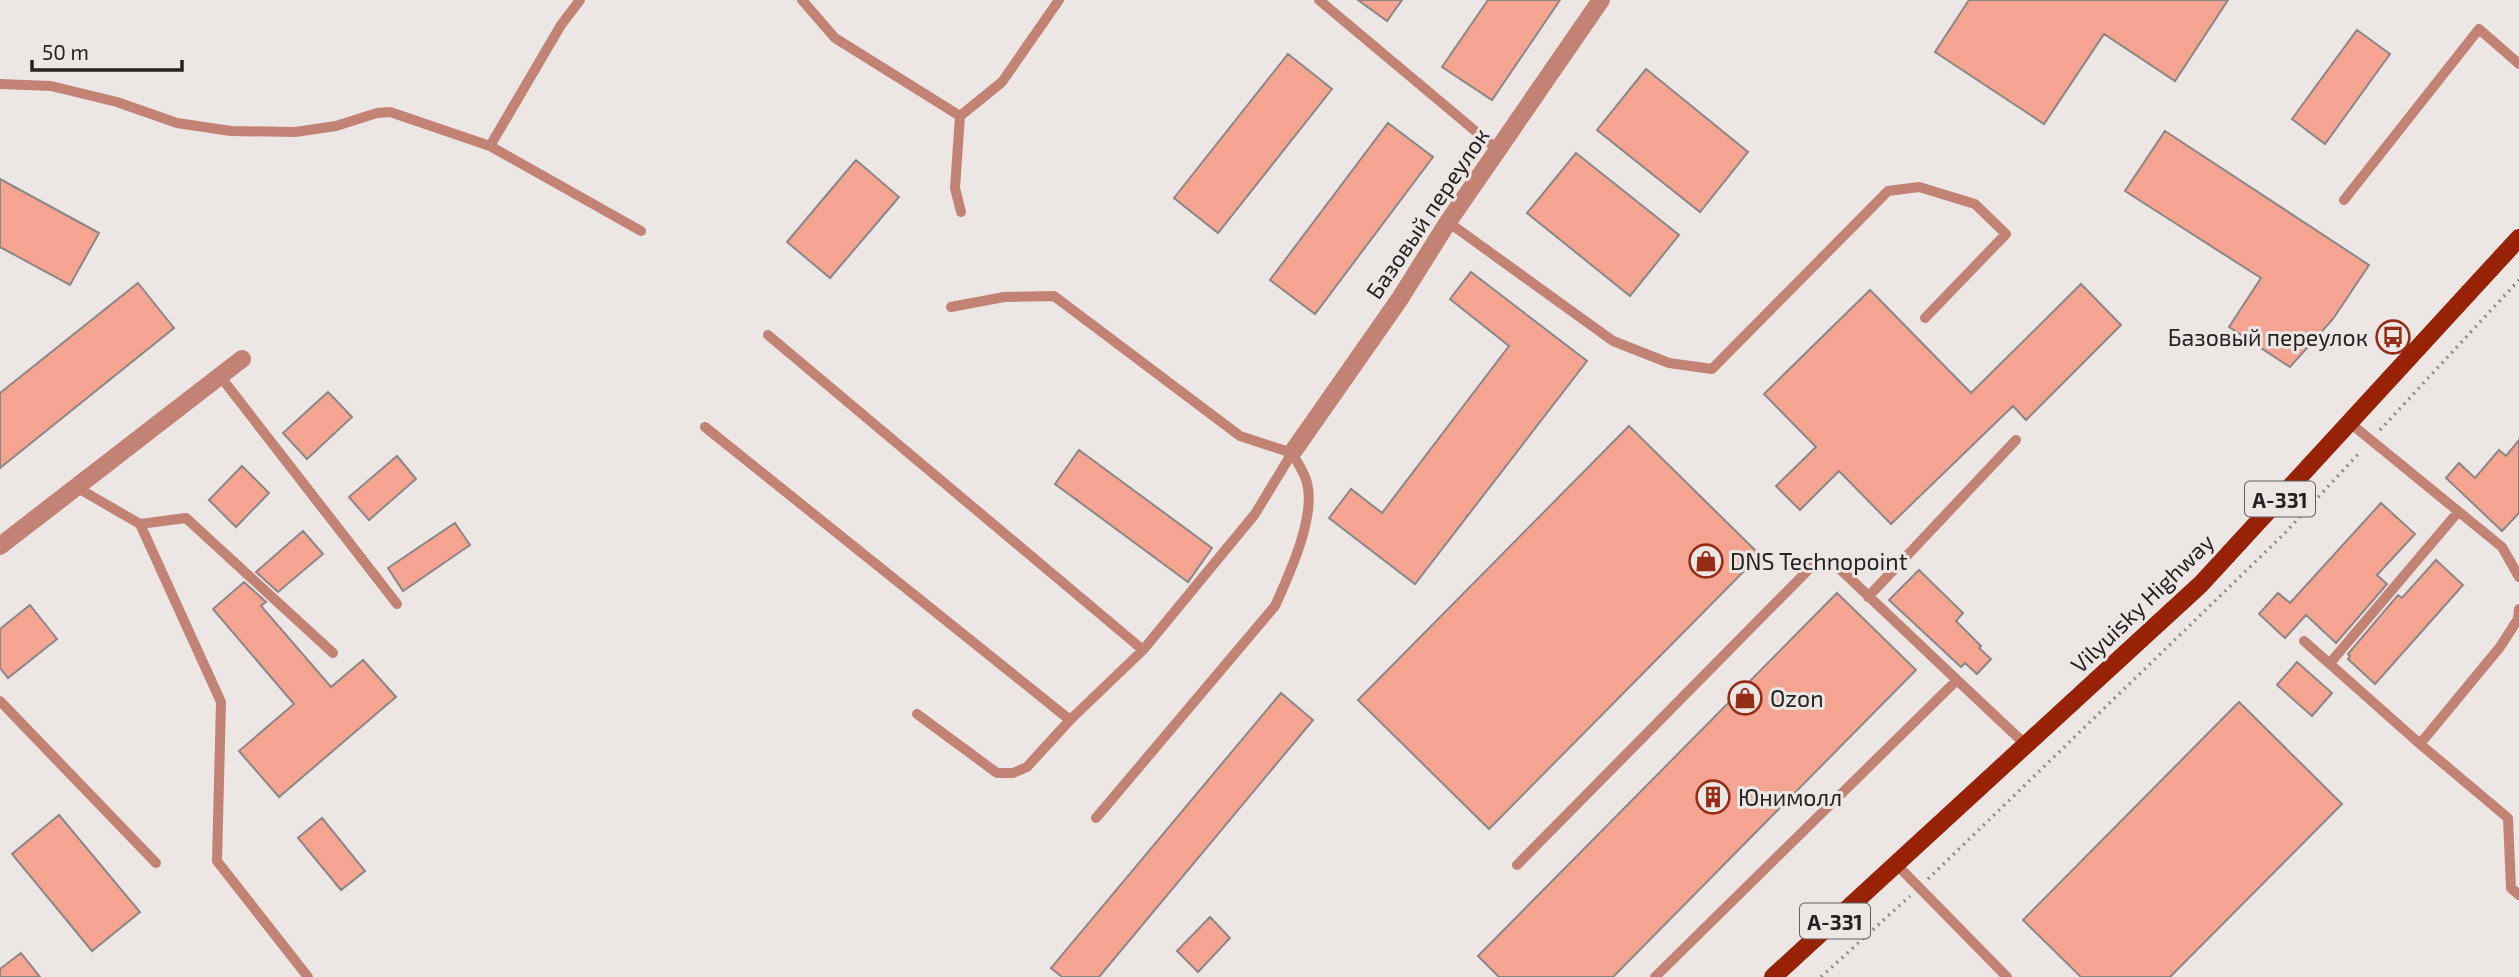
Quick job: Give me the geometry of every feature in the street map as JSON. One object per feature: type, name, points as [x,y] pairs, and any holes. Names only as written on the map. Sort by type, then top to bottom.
[{"type":"main road","name":"Vilyuisky Highway","points":[[1773,977],[2201,584],[2519,238]]},
{"type":"street","name":"Базовый переулок","points":[[1292,453],[1399,300],[1448,222],[1601,0]]},
{"type":"street","points":[[0,546],[242,359]]},
{"type":"lane","points":[[490,146],[561,25],[580,0]]},
{"type":"lane","points":[[802,0],[835,38],[960,117]]},
{"type":"lane","points":[[961,212],[955,188],[960,117],[1002,82],[1059,0]]},
{"type":"lane","points":[[1320,0],[1498,150]]},
{"type":"lane","points":[[2344,200],[2479,29],[2519,65]]},
{"type":"lane","points":[[0,84],[51,86],[117,102],[177,123],[231,131],[295,132],[336,126],[377,113],[390,112],[490,146],[641,231]]},
{"type":"lane","points":[[1448,222],[1613,341],[1670,363],[1712,369],[1888,191],[1919,187],[1975,204],[2007,234],[1925,318]]},
{"type":"lane","points":[[951,307],[1004,297],[1054,296],[1240,436],[1292,453],[1307,483],[1307,518],[1294,565],[1275,606],[1096,818]]},
{"type":"lane","points":[[768,335],[1143,650]]},
{"type":"lane","points":[[220,376],[397,604]]},
{"type":"lane","points":[[2350,423],[2502,547],[2519,577]]},
{"type":"lane","points":[[705,428],[1070,720]]},
{"type":"lane","points":[[1868,597],[2016,440]]},
{"type":"lane","points":[[917,714],[997,773],[1013,773],[1027,767],[1070,720],[1143,650],[1255,514],[1292,453]]},
{"type":"lane","points":[[76,487],[140,524],[221,702],[217,861],[308,977]]},
{"type":"lane","points":[[2330,663],[2458,512]]},
{"type":"lane","points":[[140,524],[186,518],[332,653]]},
{"type":"lane","points":[[1517,865],[1816,562],[1829,561],[2026,745]]},
{"type":"lane","points":[[2420,744],[2500,648],[2518,619],[2519,609]]},
{"type":"lane","points":[[2304,640],[2508,818],[2511,888],[2519,895]]},
{"type":"lane","points":[[1655,977],[1957,680]]},
{"type":"lane","points":[[0,701],[156,863]]},
{"type":"lane","points":[[1896,865],[2007,977]]},
{"type":"building","points":[[1358,0],[1402,0],[1387,21]]},
{"type":"building","points":[[1488,0],[1560,0],[1492,100],[1442,67]]},
{"type":"building","points":[[1969,0],[2228,0],[2175,81],[2104,34],[2044,124],[1935,52]]},
{"type":"building","points":[[2357,30],[2390,54],[2325,144],[2292,119]]},
{"type":"building","points":[[1288,54],[1332,89],[1218,233],[1174,198]]},
{"type":"building","points":[[1646,69],[1748,152],[1700,212],[1597,130]]},
{"type":"building","points":[[1388,123],[1433,157],[1315,314],[1270,280]]},
{"type":"building","points":[[2165,131],[2369,265],[2333,319],[2290,367],[2229,327],[2261,278],[2125,191]]},
{"type":"building","points":[[1576,153],[1679,235],[1630,296],[1527,213]]},
{"type":"building","points":[[856,160],[899,197],[830,278],[787,242]]},
{"type":"building","points":[[0,179],[99,233],[70,285],[0,247]]},
{"type":"building","points":[[1471,272],[1587,361],[1415,584],[1329,518],[1351,489],[1382,513],[1509,346],[1450,299]]},
{"type":"building","points":[[138,283],[174,328],[0,468],[0,393]]},
{"type":"building","points":[[2081,284],[2121,325],[2026,420],[2013,406],[1891,524],[1839,471],[1800,510],[1776,486],[1816,447],[1764,394],[1870,290],[1971,393]]},
{"type":"building","points":[[328,392],[352,417],[307,459],[283,433]]},
{"type":"building","points":[[1629,426],[1760,555],[1489,829],[1358,700]]},
{"type":"building","points":[[2519,440],[2519,513],[2502,531],[2446,478],[2459,463],[2475,478],[2499,450],[2506,456]]},
{"type":"building","points":[[1079,450],[1212,548],[1188,582],[1055,484]]},
{"type":"building","points":[[397,456],[416,479],[369,520],[349,497]]},
{"type":"building","points":[[242,466],[269,493],[236,527],[209,500]]},
{"type":"building","points":[[2381,503],[2415,534],[2377,575],[2387,584],[2336,643],[2306,615],[2285,638],[2259,614],[2278,593],[2290,603]]},
{"type":"building","points":[[455,523],[470,545],[403,591],[388,568]]},
{"type":"building","points":[[303,531],[323,554],[278,592],[256,572]]},
{"type":"building","points":[[2436,560],[2463,585],[2375,684],[2348,659],[2348,654],[2398,595],[2402,598]]},
{"type":"building","points":[[1919,570],[1963,613],[1956,621],[1991,659],[1977,674],[1965,663],[1961,667],[1889,600]]},
{"type":"building","points":[[244,582],[266,602],[261,606],[331,687],[363,660],[396,697],[279,797],[239,751],[294,704],[213,609]]},
{"type":"building","name":"Юнимолл","points":[[1837,593],[1916,670],[1613,977],[1499,977],[1478,956]]},
{"type":"building","points":[[30,605],[57,639],[8,678],[0,668],[0,629]]},
{"type":"building","points":[[2297,662],[2332,693],[2312,716],[2277,685]]},
{"type":"building","points":[[1281,693],[1313,720],[1099,977],[1062,977],[1051,968]]},
{"type":"building","points":[[2239,702],[2342,804],[2170,977],[2081,977],[2023,920]]},
{"type":"building","points":[[59,815],[140,912],[92,951],[12,854]]},
{"type":"building","points":[[322,818],[365,871],[341,890],[298,838]]},
{"type":"building","points":[[1210,917],[1230,938],[1198,972],[1177,951]]},
{"type":"building","points":[[21,953],[40,977],[0,977],[0,969]]},
{"type":"place","name":"Базовый переулок","points":[[2393,337]]},
{"type":"place","name":"DNS Technopoint","points":[[1706,561]]},
{"type":"place","name":"Ozon","points":[[1745,698]]},
{"type":"place","name":"Юнимолл","points":[[1713,797]]}]
